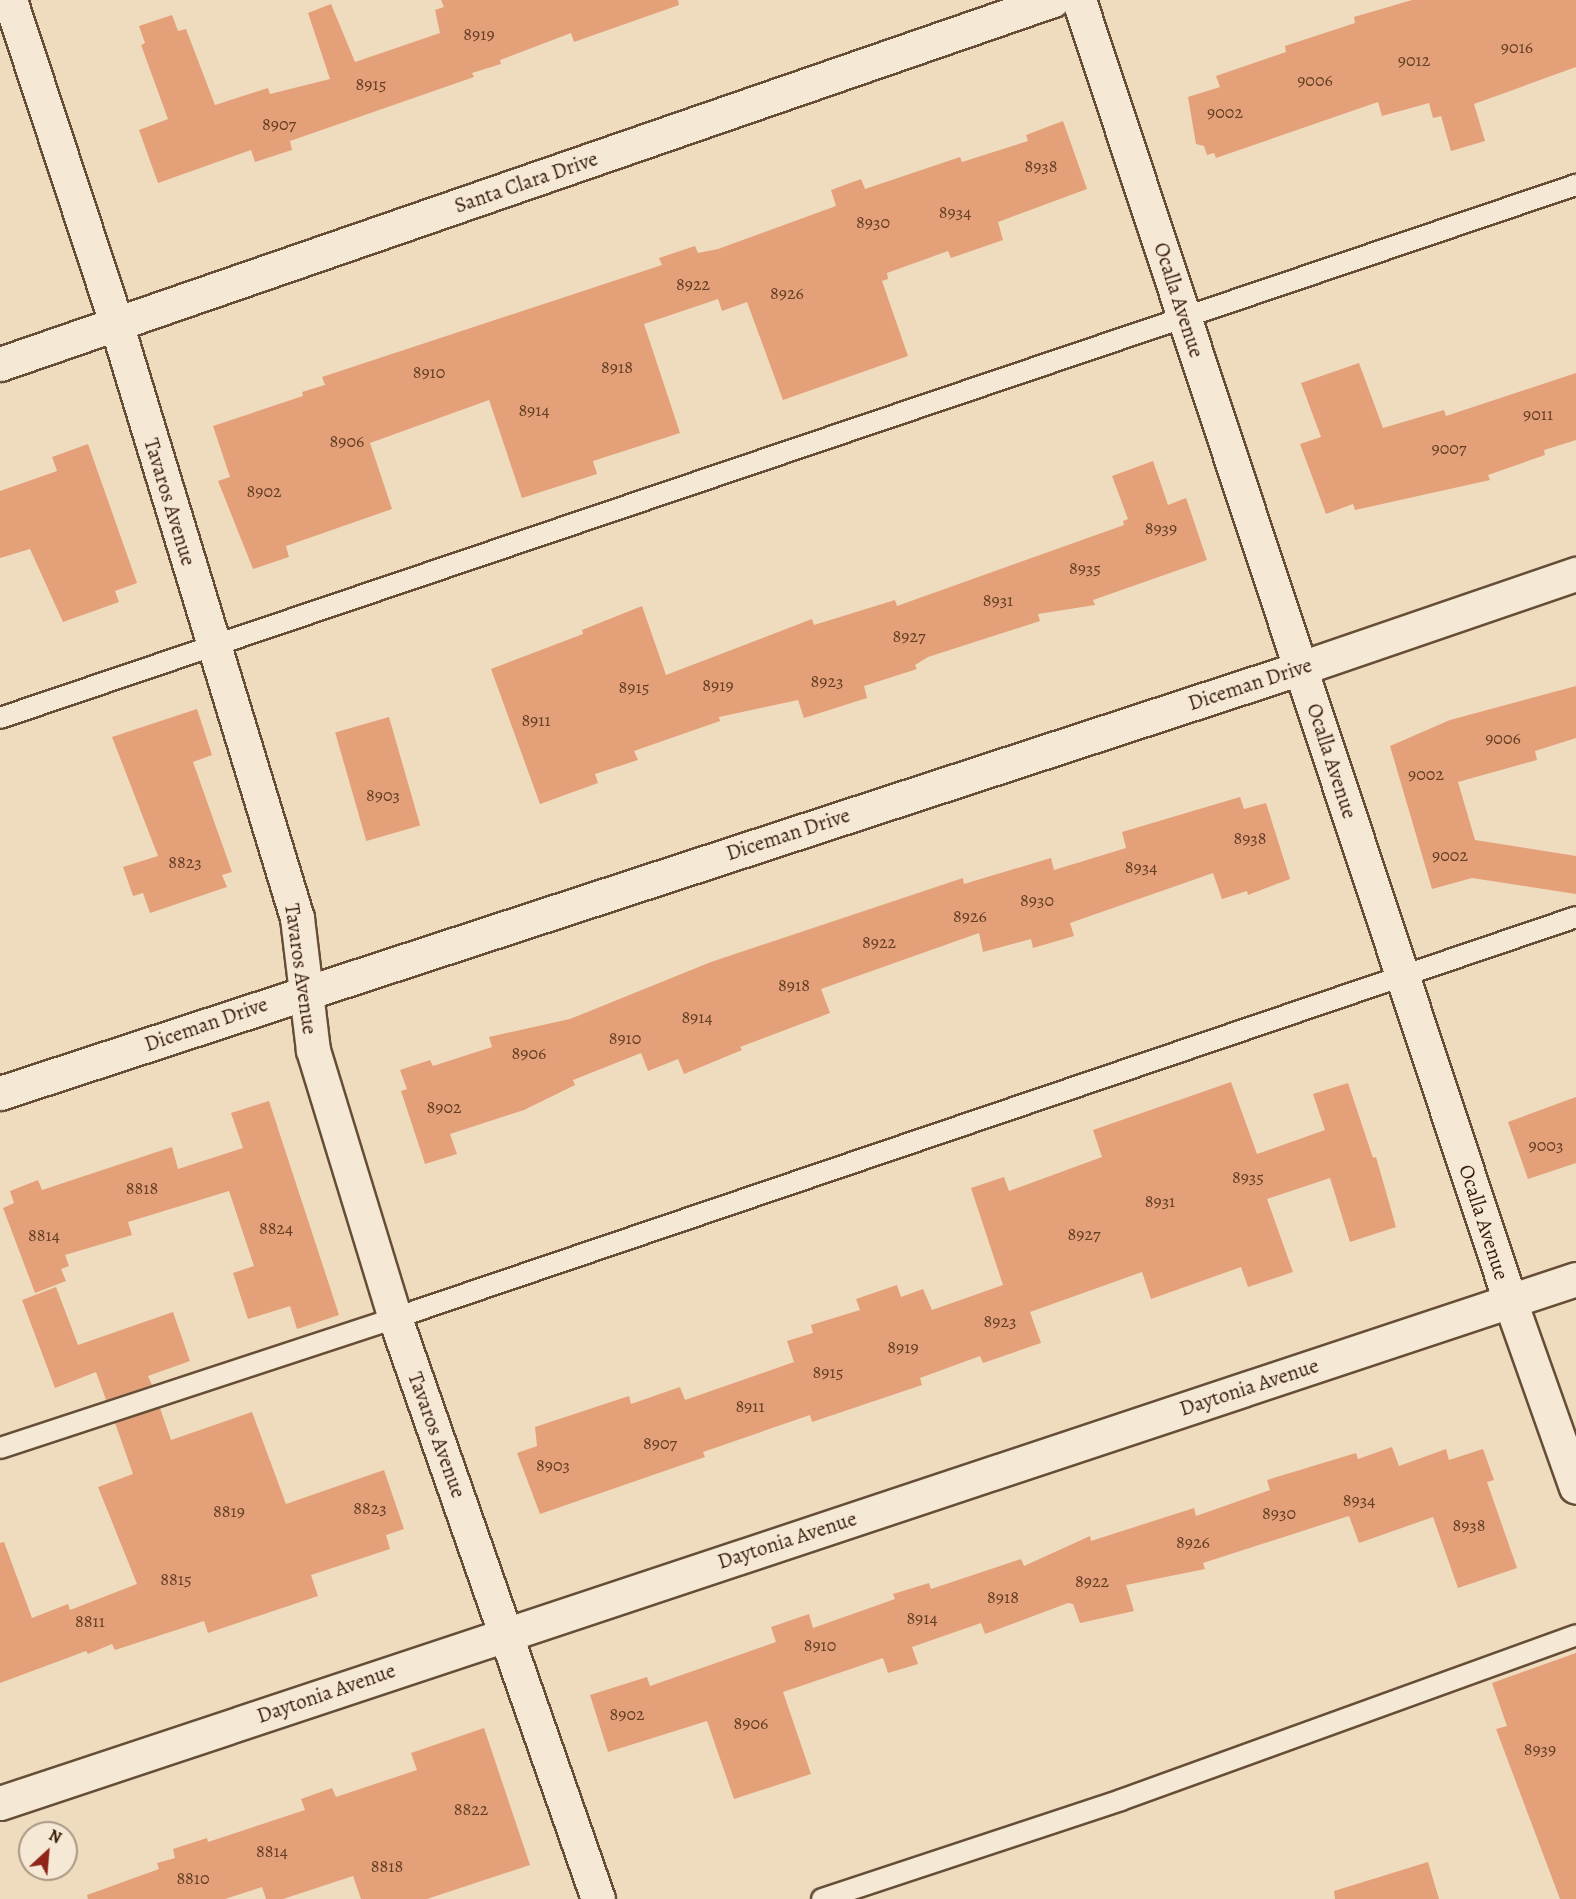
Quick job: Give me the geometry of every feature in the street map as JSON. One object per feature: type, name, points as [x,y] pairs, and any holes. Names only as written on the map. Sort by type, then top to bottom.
[{"type":"street","name":"Tavaros Avenue","points":[[10,0],[116,324],[297,918],[303,991],[313,1050],[395,1318],[508,1632],[598,1899]]},
{"type":"street","name":"Santa Clara Drive","points":[[0,364],[1053,0]]},
{"type":"street","name":"Ocalla Avenue","points":[[1079,0],[1510,1301],[1576,1486]]},
{"type":"street","name":"Diceman Drive","points":[[0,1093],[303,991],[1301,668],[1576,574]]},
{"type":"street","name":"Daytonia Avenue","points":[[0,1803],[508,1632],[1576,1279]]},
{"type":"lane","points":[[0,718],[1576,185]]},
{"type":"lane","points":[[0,1448],[395,1318],[1403,978],[1576,917]]},
{"type":"lane","points":[[822,1899],[1121,1800],[1576,1635]]},
{"type":"building","points":[[441,0],[678,0],[679,5],[574,42],[571,33],[500,60],[501,64],[472,73],[474,77],[290,141],[292,150],[255,162],[251,150],[158,183],[139,130],[168,119],[141,45],[145,43],[139,26],[172,15],[178,31],[186,29],[215,105],[268,88],[270,94],[330,79],[308,13],[331,4],[355,62],[440,33],[435,10],[444,7]]},
{"type":"building","points":[[1412,0],[1576,0],[1576,67],[1474,104],[1485,141],[1451,151],[1441,116],[1433,118],[1429,103],[1382,116],[1378,102],[1216,158],[1214,153],[1207,155],[1204,146],[1196,144],[1188,97],[1220,87],[1216,76],[1286,52],[1285,46],[1355,23],[1354,17]]},
{"type":"building","points":[[1063,121],[1087,189],[998,222],[1003,240],[951,258],[948,251],[887,273],[888,279],[882,281],[908,356],[783,400],[747,302],[722,311],[718,299],[644,324],[680,433],[593,461],[597,474],[522,498],[489,400],[370,443],[392,509],[286,546],[289,557],[253,569],[218,481],[230,477],[213,426],[303,396],[302,392],[325,385],[322,377],[662,265],[659,258],[695,246],[698,253],[718,249],[836,206],[831,190],[861,179],[865,189],[960,157],[962,162],[1028,141],[1026,135]]},
{"type":"building","points":[[1359,363],[1383,428],[1444,410],[1446,416],[1576,373],[1576,440],[1544,450],[1545,455],[1488,475],[1490,480],[1355,510],[1353,504],[1326,514],[1300,444],[1321,437],[1301,383]]},
{"type":"building","points":[[88,444],[137,583],[115,591],[119,602],[63,622],[30,549],[0,558],[0,491],[57,471],[52,457]]},
{"type":"building","points":[[1153,461],[1168,505],[1186,498],[1207,560],[1093,600],[1095,605],[1038,614],[1040,621],[928,657],[915,665],[917,669],[864,686],[867,698],[804,718],[798,700],[719,717],[720,721],[634,751],[638,760],[595,774],[598,783],[540,804],[491,669],[583,634],[582,630],[642,606],[666,675],[812,619],[814,625],[895,600],[897,606],[1124,525],[1123,521],[1128,519],[1112,476]]},
{"type":"building","points":[[1576,686],[1576,738],[1535,751],[1537,760],[1458,782],[1475,840],[1576,856],[1576,894],[1472,878],[1432,889],[1390,746],[1450,720]]},
{"type":"building","points":[[197,709],[212,755],[193,762],[232,872],[222,875],[227,887],[150,913],[143,893],[133,896],[123,867],[158,856],[112,737]]},
{"type":"building","points":[[389,717],[420,826],[366,841],[335,732]]},
{"type":"building","points":[[1240,797],[1244,809],[1266,803],[1290,879],[1248,895],[1247,891],[1222,899],[1213,873],[1070,923],[1074,936],[1033,948],[1031,939],[983,952],[979,933],[821,989],[830,1013],[740,1047],[742,1050],[684,1074],[678,1059],[648,1071],[641,1053],[573,1080],[575,1085],[524,1110],[450,1134],[457,1154],[425,1164],[401,1091],[407,1089],[400,1070],[430,1060],[433,1066],[492,1047],[489,1037],[570,1019],[711,962],[963,878],[964,884],[1051,858],[1054,870],[1126,848],[1122,832]]},
{"type":"building","points":[[1231,1082],[1257,1154],[1325,1130],[1313,1094],[1348,1083],[1373,1158],[1376,1157],[1396,1227],[1350,1242],[1330,1178],[1267,1199],[1293,1272],[1248,1287],[1241,1267],[1151,1299],[1142,1272],[1030,1312],[1041,1343],[983,1363],[980,1356],[920,1378],[922,1385],[812,1422],[810,1415],[703,1452],[705,1457],[540,1514],[517,1453],[537,1446],[535,1427],[629,1396],[631,1404],[680,1387],[685,1400],[794,1362],[787,1341],[813,1333],[811,1325],[860,1310],[856,1299],[897,1285],[901,1297],[923,1289],[932,1310],[1003,1285],[971,1188],[1004,1177],[1009,1191],[1102,1157],[1093,1130]]},
{"type":"building","points":[[1576,1097],[1576,1163],[1528,1179],[1508,1122]]},
{"type":"building","points":[[269,1101],[339,1315],[297,1329],[290,1306],[248,1319],[233,1273],[254,1266],[229,1191],[128,1222],[132,1235],[65,1255],[69,1266],[61,1269],[66,1281],[35,1293],[3,1208],[14,1203],[10,1191],[38,1180],[42,1190],[172,1147],[178,1169],[243,1148],[231,1113]]},
{"type":"building","points":[[56,1287],[78,1345],[173,1312],[190,1361],[148,1376],[152,1385],[106,1400],[96,1372],[55,1388],[22,1300]]},
{"type":"building","points":[[160,1408],[171,1440],[252,1412],[286,1504],[384,1470],[404,1529],[386,1535],[390,1549],[311,1575],[318,1596],[208,1633],[204,1621],[115,1650],[112,1644],[88,1654],[86,1651],[0,1683],[0,1543],[4,1542],[32,1618],[68,1604],[70,1610],[137,1584],[98,1487],[133,1474],[115,1423]]},
{"type":"building","points":[[1392,1447],[1399,1466],[1446,1449],[1449,1460],[1483,1449],[1494,1480],[1487,1482],[1517,1568],[1458,1588],[1433,1517],[1359,1543],[1349,1516],[1203,1563],[1205,1569],[1126,1585],[1134,1611],[1080,1623],[1073,1604],[1068,1603],[985,1634],[981,1623],[912,1647],[918,1664],[888,1673],[883,1658],[783,1692],[811,1774],[734,1799],[707,1721],[608,1752],[590,1695],[647,1677],[650,1686],[776,1642],[771,1627],[809,1614],[813,1628],[895,1599],[893,1594],[929,1583],[931,1589],[1021,1559],[1024,1566],[1090,1536],[1091,1541],[1194,1508],[1196,1516],[1270,1490],[1267,1480],[1356,1453],[1358,1459]]},
{"type":"building","points":[[1576,1653],[1576,1899],[1560,1899],[1496,1729],[1507,1726],[1492,1683]]},
{"type":"building","points":[[484,1728],[530,1865],[427,1899],[361,1899],[353,1876],[283,1899],[266,1899],[262,1887],[225,1899],[88,1899],[87,1895],[159,1869],[157,1863],[175,1858],[173,1849],[207,1838],[208,1842],[305,1810],[301,1799],[332,1788],[336,1797],[417,1770],[411,1753]]},
{"type":"building","points":[[1428,1862],[1439,1899],[1335,1899],[1334,1891]]}]
